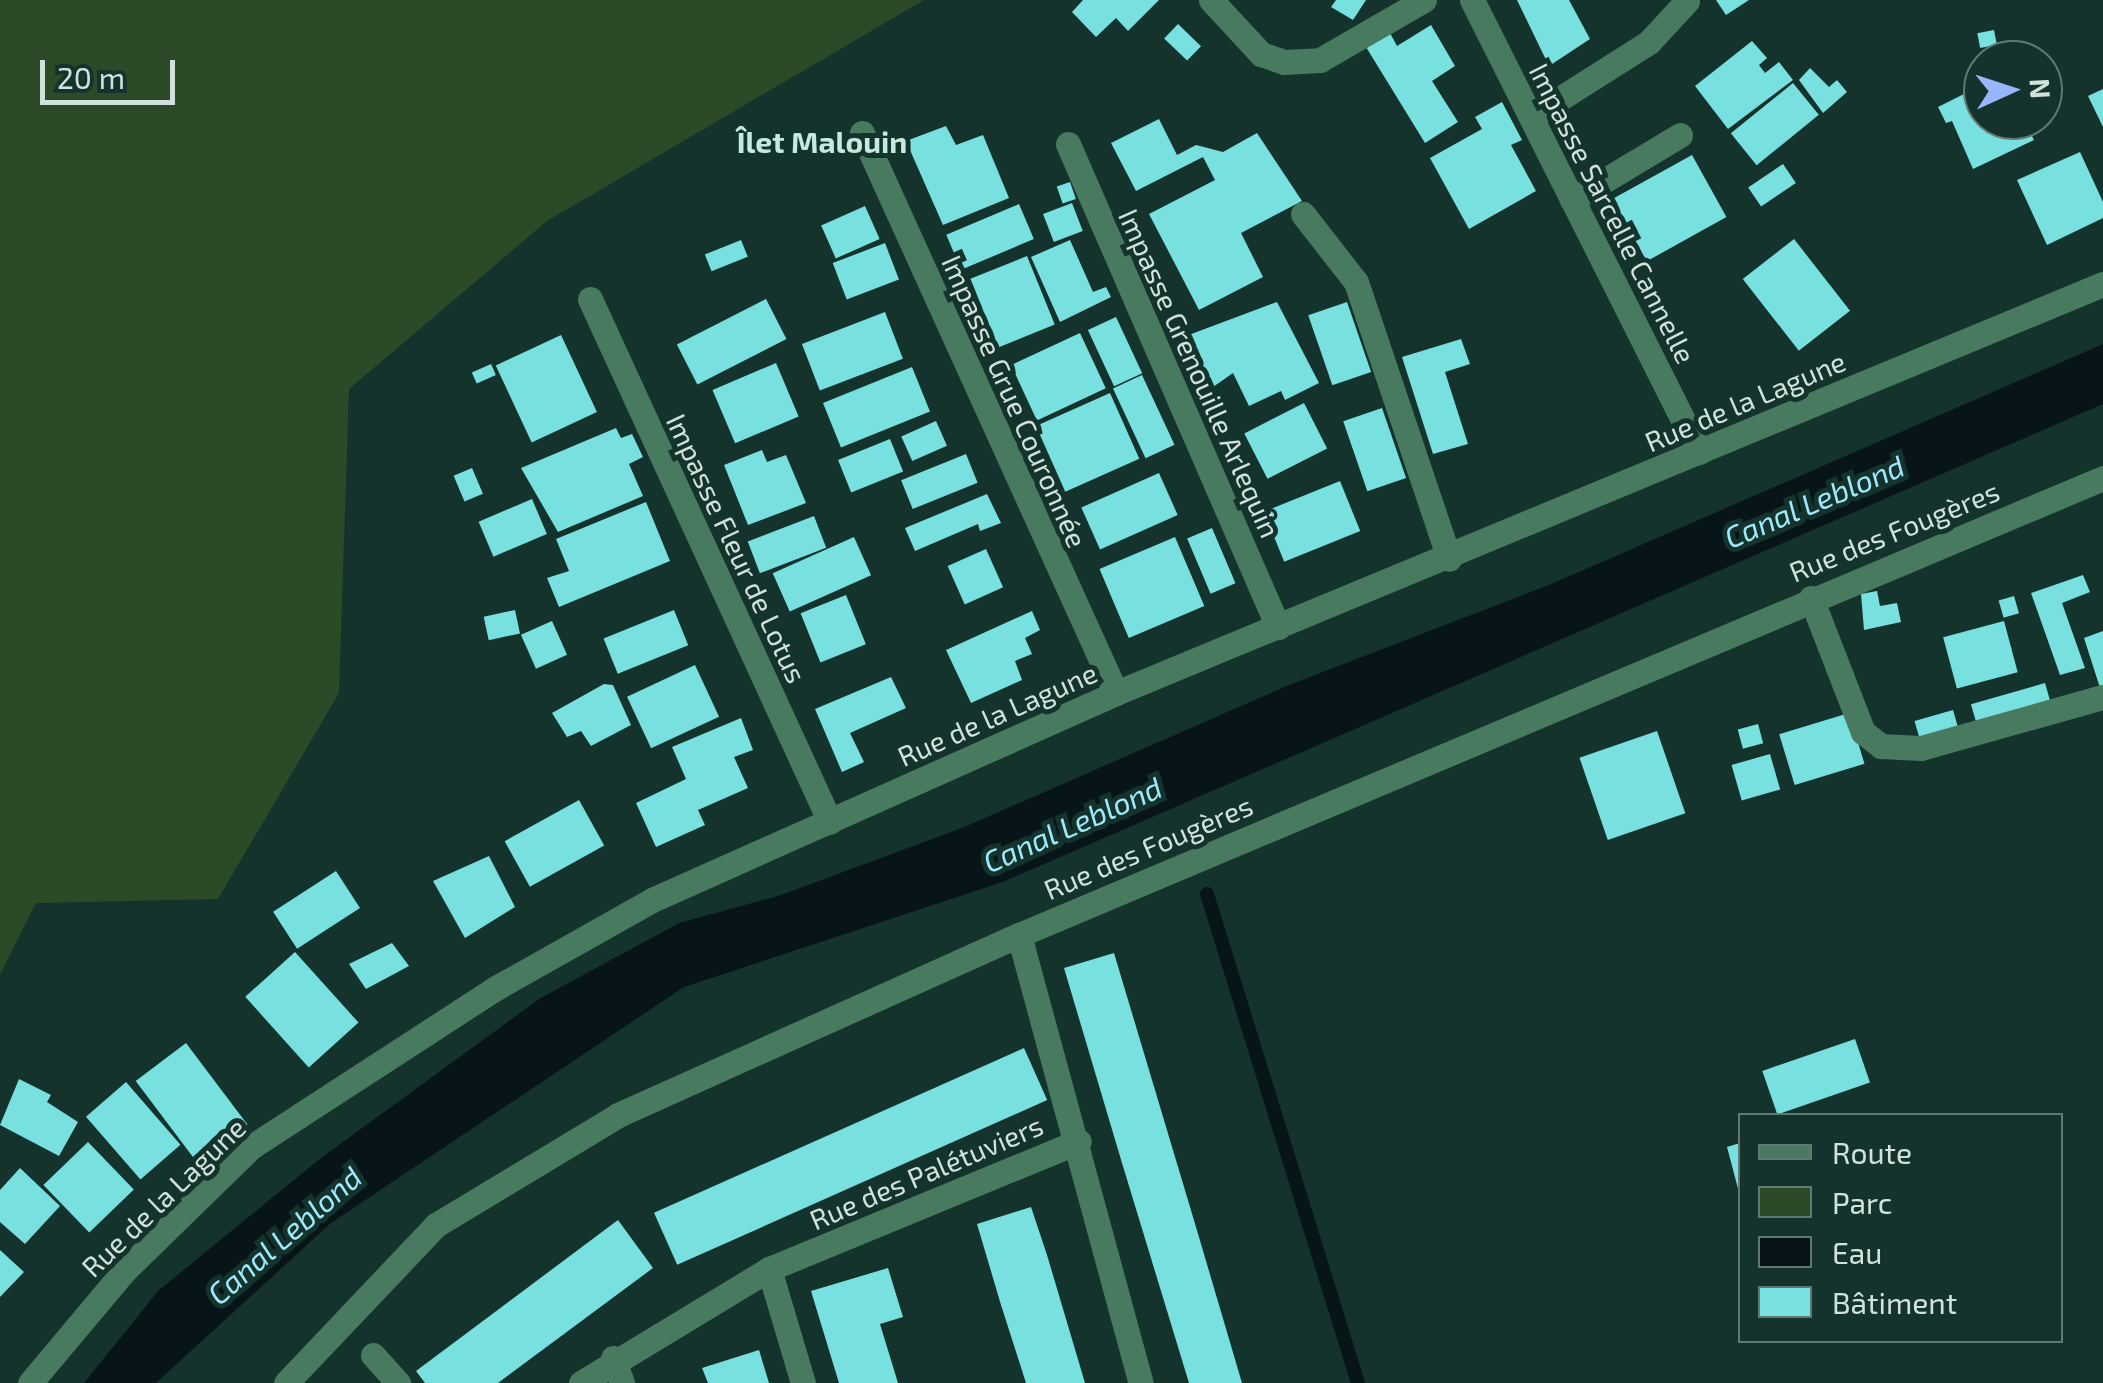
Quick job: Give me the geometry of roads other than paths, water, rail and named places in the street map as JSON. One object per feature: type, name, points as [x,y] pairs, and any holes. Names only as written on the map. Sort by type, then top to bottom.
[{"type":"street","points":[[1210,0],[1261,54],[1284,62],[1320,60],[1424,0]]},
{"type":"street","name":"Impasse Sarcelle Cannelle","points":[[1472,0],[1699,452]]},
{"type":"street","points":[[1532,118],[1649,42],[1687,0]]},
{"type":"street","name":"Impasse Grue Couronnée","points":[[862,133],[1116,693]]},
{"type":"street","points":[[1572,200],[1680,135]]},
{"type":"street","name":"Impasse Grenouille Arlequin","points":[[1068,144],[1278,626]]},
{"type":"street","points":[[1303,214],[1356,282],[1448,559]]},
{"type":"street","name":"Rue de la Lagune","points":[[30,1383],[124,1271],[251,1147],[496,988],[652,900],[1116,693],[1448,559],[2103,284]]},
{"type":"street","name":"Impasse Fleur de Lotus","points":[[590,298],[830,822]]},
{"type":"street","name":"Rue des Fougères","points":[[286,1383],[436,1225],[544,1157],[707,1072],[1018,934],[2103,478]]},
{"type":"street","points":[[1811,598],[1863,732],[1881,746],[1922,748],[2103,697]]},
{"type":"street","points":[[1018,934],[1079,1141]]},
{"type":"street","name":"Rue des Palétuviers","points":[[581,1383],[613,1358],[769,1269],[1079,1141],[1141,1383]]},
{"type":"street","points":[[769,1269],[804,1383]]},
{"type":"street","points":[[373,1355],[398,1383]]},
{"type":"street","points":[[613,1358],[622,1383]]},
{"type":"water","name":"Canal Leblond","points":[[2103,344],[2103,404],[1003,882],[684,987],[331,1223],[156,1383],[84,1383],[159,1290],[321,1158],[539,999],[679,923],[781,895],[962,828],[1289,685],[1549,585]]},
{"type":"waterway","points":[[1207,894],[1358,1383]]},
{"type":"district","name":"Îlet Malouin","points":[[822,141]]}]
